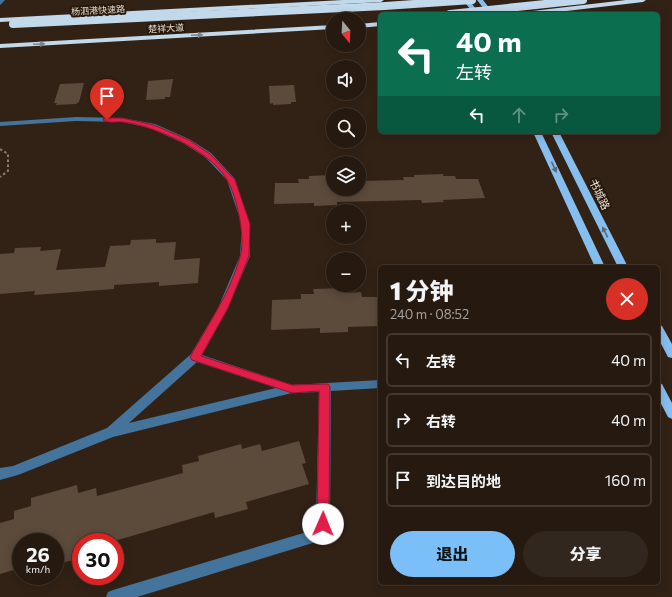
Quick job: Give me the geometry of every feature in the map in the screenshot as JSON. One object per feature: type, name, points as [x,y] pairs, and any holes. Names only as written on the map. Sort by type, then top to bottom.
[{"type":"highway","name":"楚祥大道","points":[[0,20],[381,0]]},
{"type":"highway","name":"杨泗港快速路","points":[[0,24],[385,6],[472,0]]},
{"type":"highway","points":[[552,4],[583,0]]},
{"type":"highway","points":[[470,12],[601,0]]},
{"type":"highway","points":[[541,12],[643,0]]},
{"type":"highway","points":[[366,20],[378,19]]},
{"type":"highway","points":[[0,39],[326,21]]},
{"type":"highway","points":[[366,25],[378,24]]},
{"type":"highway","name":"楚祥大道","points":[[0,46],[326,27]]},
{"type":"main road","points":[[466,0],[475,12]]},
{"type":"main road","points":[[480,0],[489,12]]},
{"type":"main road","points":[[538,134],[599,265]]},
{"type":"main road","name":"书城路","points":[[556,134],[621,265]]},
{"type":"main road","points":[[660,333],[672,354]]},
{"type":"main road","points":[[660,391],[672,414]]},
{"type":"street","points":[[0,124],[76,119],[122,120],[152,126],[186,141],[208,155],[231,180],[246,224],[245,256],[223,308],[195,357],[110,432]]},
{"type":"street","points":[[195,357],[292,389]]},
{"type":"street","points":[[0,474],[14,471],[110,432],[292,389],[378,384]]},
{"type":"street","points":[[113,597],[311,537],[323,524],[324,387]]},
{"type":"path","points":[[0,149],[8,154],[8,171],[0,177]]},
{"type":"building","points":[[173,79],[170,97],[165,97],[165,99],[146,100],[148,81]]},
{"type":"building","points":[[84,83],[79,102],[76,104],[56,105],[57,103],[54,103],[60,84]]},
{"type":"building","points":[[294,85],[296,102],[291,102],[291,104],[270,104],[269,86]]},
{"type":"building","points":[[443,174],[443,176],[455,176],[456,179],[478,179],[485,198],[443,200],[444,202],[422,203],[421,200],[337,202],[337,204],[314,206],[314,203],[274,204],[275,183],[299,183],[298,179],[309,179],[309,176],[326,175],[326,196],[366,196],[366,181],[404,180],[403,177],[414,177],[414,175]]},
{"type":"building","points":[[156,239],[156,243],[176,242],[174,260],[200,258],[198,283],[159,286],[159,282],[114,285],[114,289],[34,295],[35,291],[0,294],[0,254],[14,253],[15,248],[41,247],[40,251],[61,249],[56,270],[105,267],[110,246],[130,245],[131,240]]},
{"type":"building","points":[[313,289],[326,289],[326,292],[361,292],[362,297],[378,297],[378,326],[348,327],[348,332],[320,333],[320,328],[271,330],[272,300],[301,299],[301,294],[314,294]]},
{"type":"building","points":[[299,441],[306,463],[302,464],[309,484],[246,502],[248,509],[215,518],[214,512],[124,538],[124,533],[72,533],[72,560],[64,562],[64,533],[12,533],[12,571],[0,574],[0,523],[14,519],[14,511],[31,506],[31,498],[77,485],[78,493],[96,488],[97,496],[183,473],[182,465],[199,461],[198,456],[241,444],[242,449],[260,444],[262,451]]},
{"type":"route","points":[[107,120],[122,120],[152,126],[186,141],[208,155],[231,180],[246,224],[245,256],[223,308],[195,357],[292,389],[324,387],[323,524]]}]
